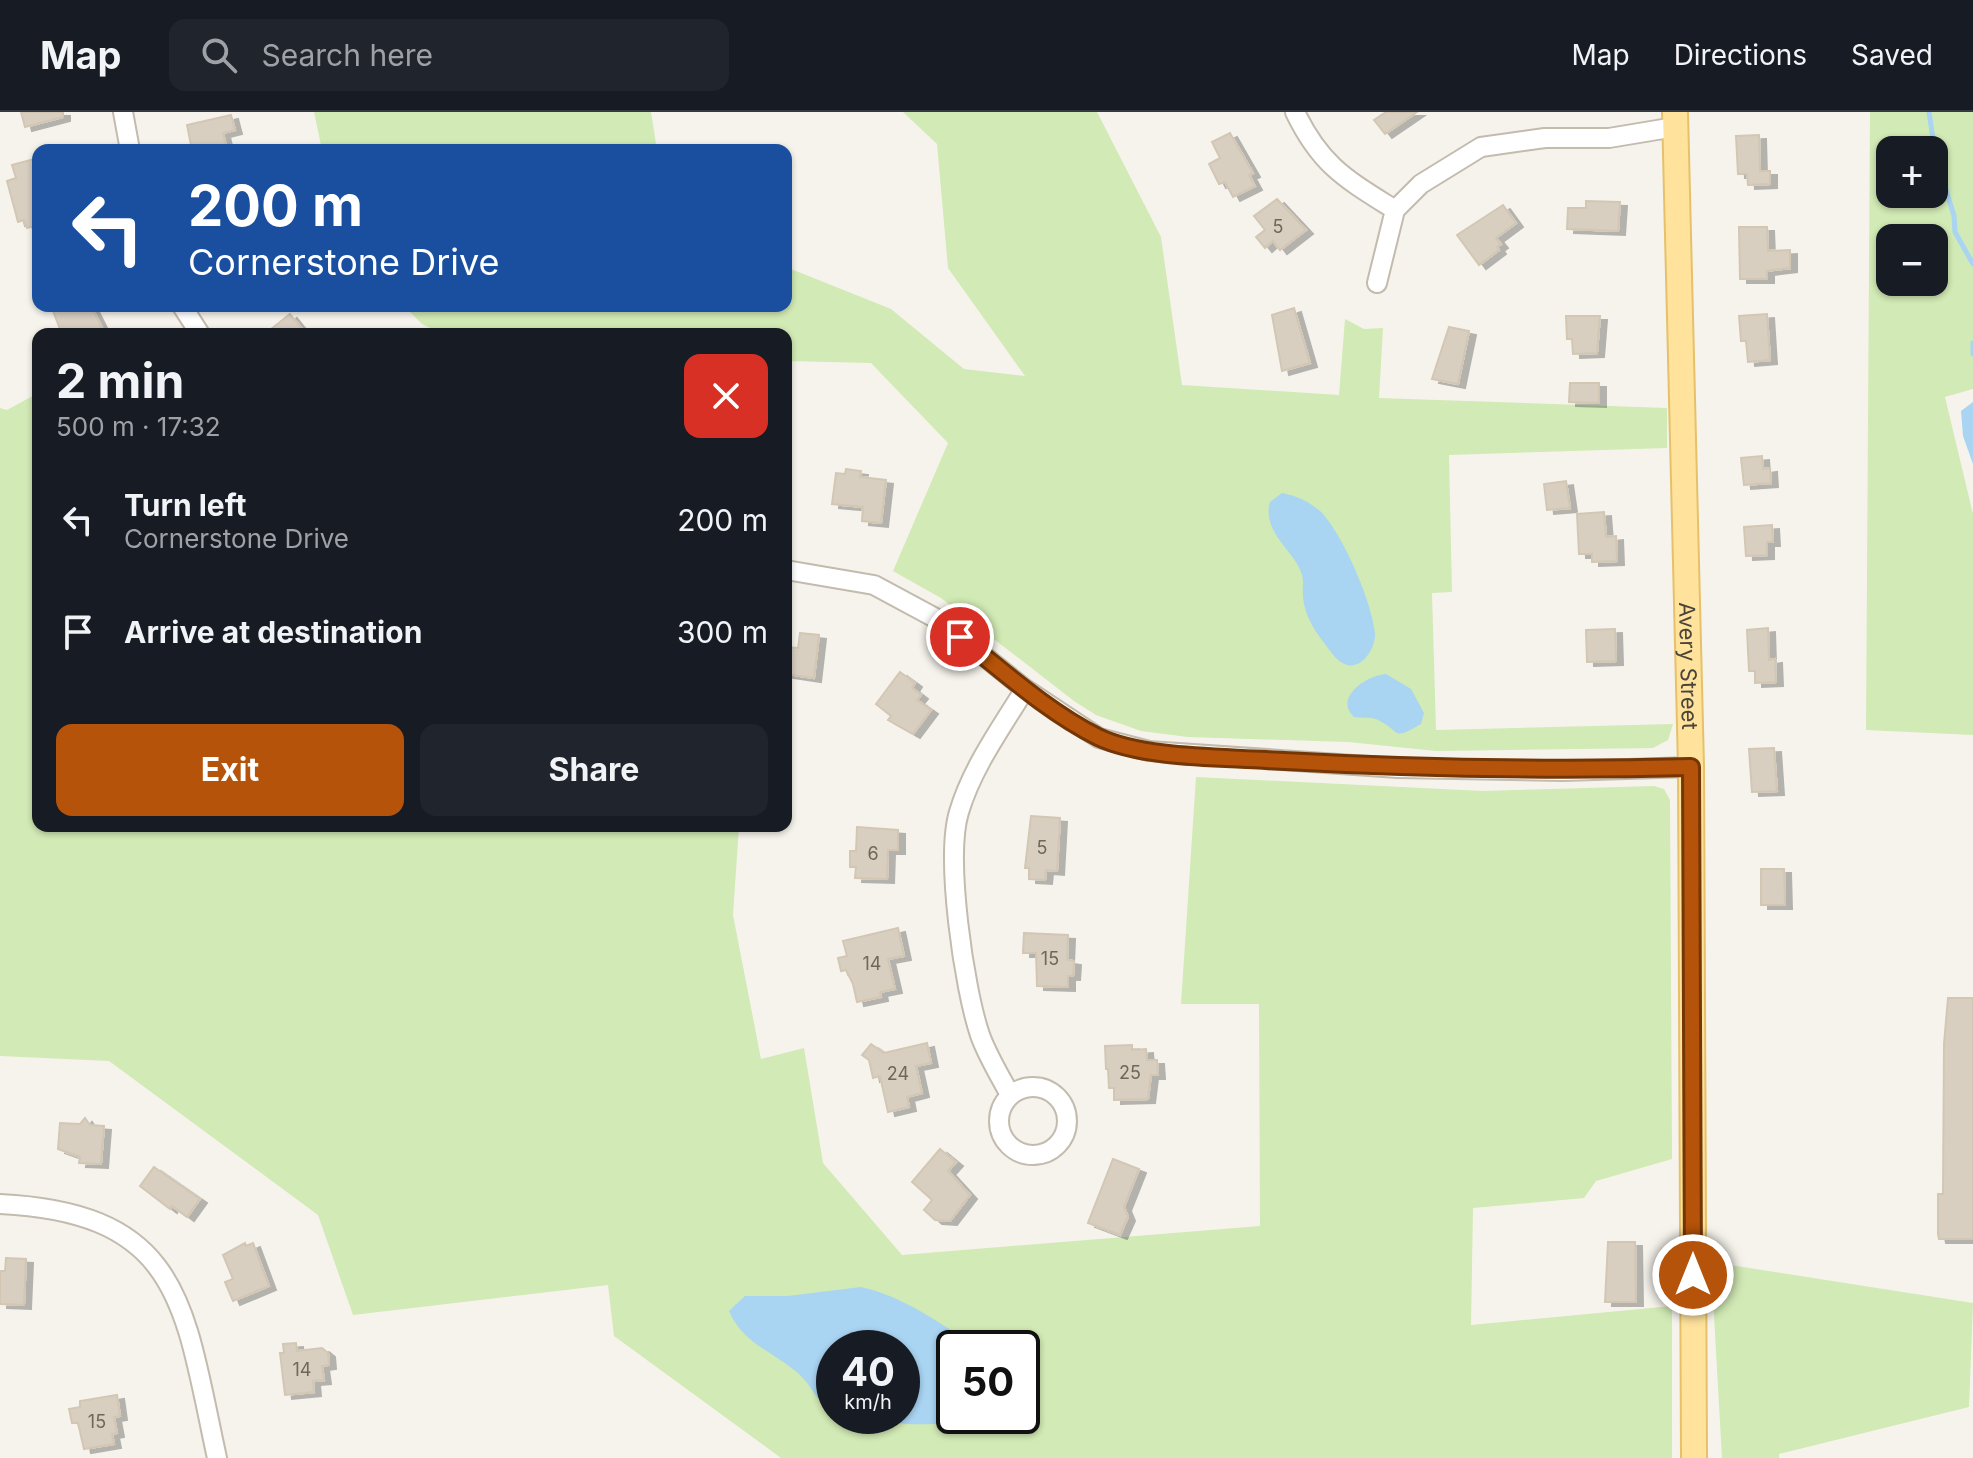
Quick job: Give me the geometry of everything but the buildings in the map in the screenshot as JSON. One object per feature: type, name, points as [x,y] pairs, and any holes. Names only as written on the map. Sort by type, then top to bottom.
[{"type":"main road","name":"Avery Street","points":[[1675,120],[1691,767],[1694,1458]]},
{"type":"street","points":[[123,112],[129,144]]},
{"type":"street","points":[[1295,112],[1310,145],[1330,167],[1395,210]]},
{"type":"street","points":[[1377,283],[1395,210],[1421,184],[1481,147],[1545,138],[1609,138],[1675,120]]},
{"type":"street","points":[[792,571],[874,585],[939,620],[1025,689],[1099,738],[1149,751],[1398,768],[1563,771],[1691,767]]},
{"type":"street","points":[[1010,1095],[980,1035],[960,932],[953,865],[959,813],[988,748],[1025,689]]},
{"type":"street","points":[[0,1204],[49,1206],[94,1218],[143,1248],[174,1291],[192,1347],[217,1458]]},
{"type":"green space","points":[[314,112],[651,112],[656,144],[321,144]]},
{"type":"green space","points":[[903,112],[1097,112],[1161,237],[1182,385],[1339,395],[1345,319],[1364,329],[1383,328],[1379,398],[1667,408],[1667,448],[1449,455],[1452,592],[1432,593],[1436,730],[1673,724],[1668,740],[1653,748],[1436,751],[1348,742],[1188,737],[1141,731],[1096,715],[1074,701],[941,598],[893,571],[948,443],[871,363],[792,361],[792,328],[430,328],[410,312],[792,312],[792,269],[891,309],[964,369],[1025,376],[948,268],[937,144]]},
{"type":"green space","points":[[1870,112],[1973,112],[1973,389],[1945,397],[1973,514],[1973,735],[1866,730]]},
{"type":"green space","points":[[32,396],[32,832],[739,832],[733,915],[761,1059],[804,1048],[823,1163],[902,1255],[1260,1226],[1259,1004],[1181,1004],[1196,777],[1483,791],[1654,786],[1664,789],[1670,800],[1672,1159],[1596,1181],[1584,1198],[1473,1208],[1471,1325],[1672,1306],[1672,1458],[781,1458],[614,1336],[608,1285],[353,1315],[318,1215],[109,1061],[0,1056],[0,408],[7,410]]},
{"type":"green space","points":[[1711,1262],[1973,1303],[1969,1407],[1779,1454],[1779,1458],[1722,1458]]},
{"type":"water","points":[[1973,402],[1973,464],[1963,436],[1961,411]]},
{"type":"water","points":[[1282,493],[1302,499],[1320,511],[1329,521],[1355,568],[1375,633],[1371,650],[1358,664],[1347,665],[1337,659],[1311,623],[1303,601],[1302,574],[1271,525],[1270,502]]},
{"type":"water","points":[[1386,674],[1411,689],[1424,713],[1421,724],[1405,732],[1398,733],[1374,719],[1354,717],[1349,710],[1347,702],[1355,689],[1370,678]]},
{"type":"water","points":[[861,1287],[907,1304],[951,1330],[936,1330],[936,1423],[920,1424],[920,1330],[816,1330],[816,1395],[799,1374],[742,1332],[729,1311],[745,1296],[788,1296]]},
{"type":"waterway","points":[[1929,112],[1935,153],[1954,216],[1955,232],[1973,264]]},
{"type":"waterway","points":[[1973,343],[1973,354]]},
{"type":"route","points":[[960,637],[1025,689],[1099,738],[1149,751],[1398,768],[1563,771],[1691,767],[1693,1275]]}]
